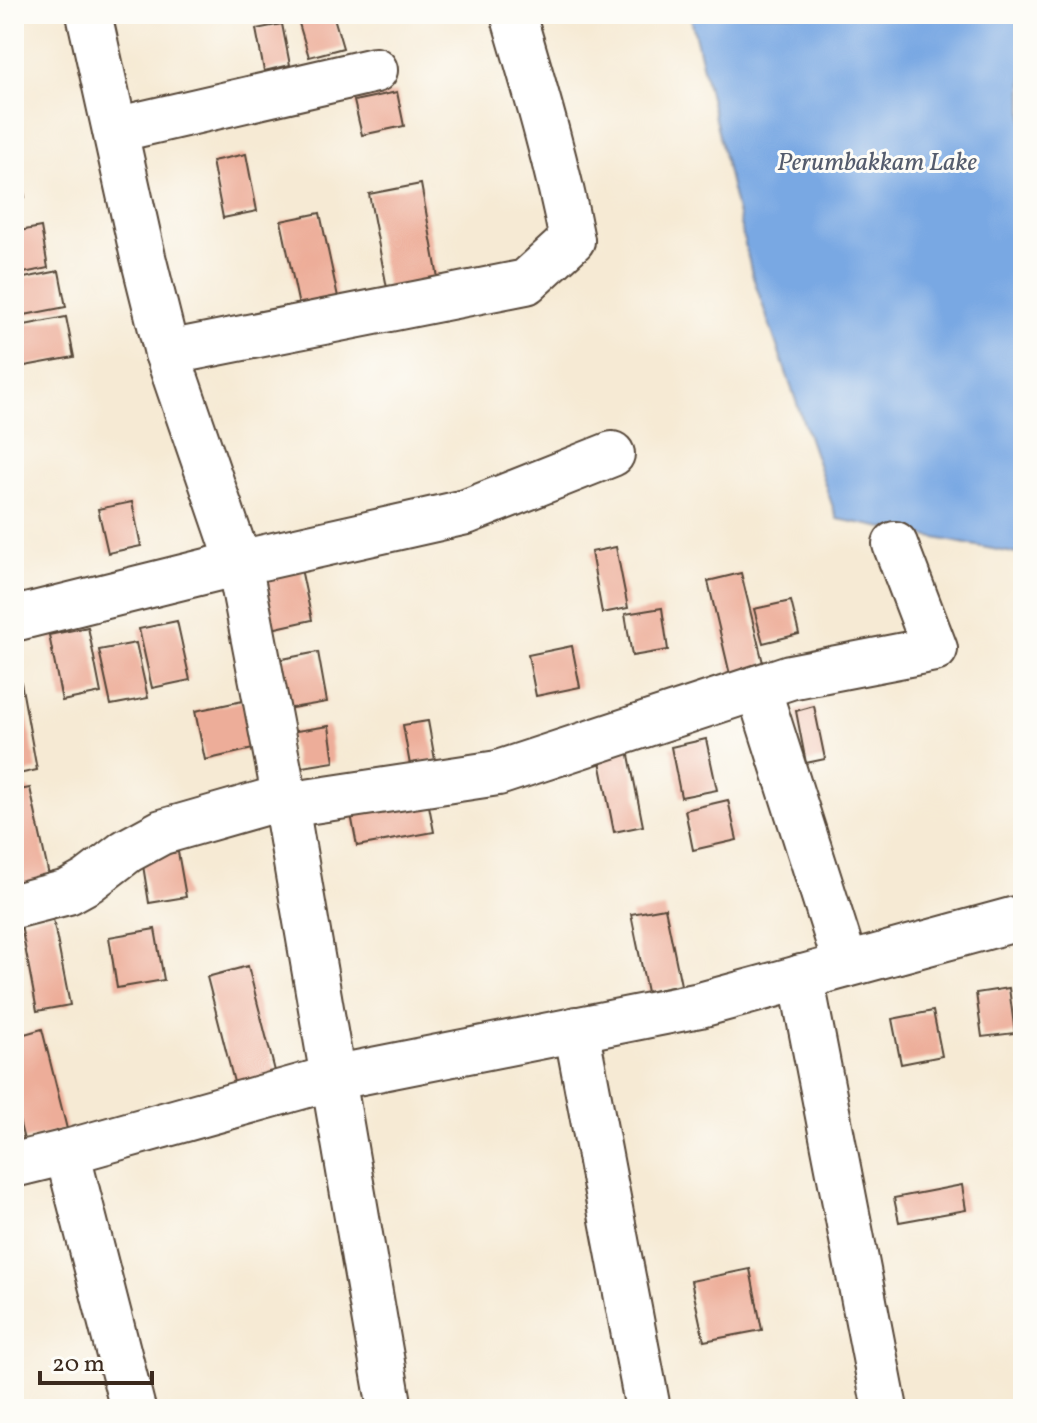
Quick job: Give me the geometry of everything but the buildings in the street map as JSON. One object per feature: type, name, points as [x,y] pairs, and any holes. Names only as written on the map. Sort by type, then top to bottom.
[{"type":"street","points":[[89,14],[167,353],[239,563],[285,801],[390,1409]]},
{"type":"street","points":[[167,353],[526,282],[572,240],[536,90],[513,14]]},
{"type":"street","points":[[115,130],[375,70]]},
{"type":"street","points":[[14,619],[239,563],[466,512],[612,454]]},
{"type":"street","points":[[14,906],[68,892],[127,851],[162,832],[285,801],[498,773],[790,677],[935,649],[895,544]]},
{"type":"street","points":[[758,688],[846,965]]},
{"type":"street","points":[[14,1165],[332,1078],[700,1005],[1023,917]]},
{"type":"street","points":[[801,977],[885,1409]]},
{"type":"street","points":[[576,1029],[648,1409]]},
{"type":"street","points":[[67,1152],[125,1407]]},
{"type":"water","name":"Perumbakkam Lake","points":[[690,14],[1023,14],[1023,555],[837,519],[752,274]]}]
